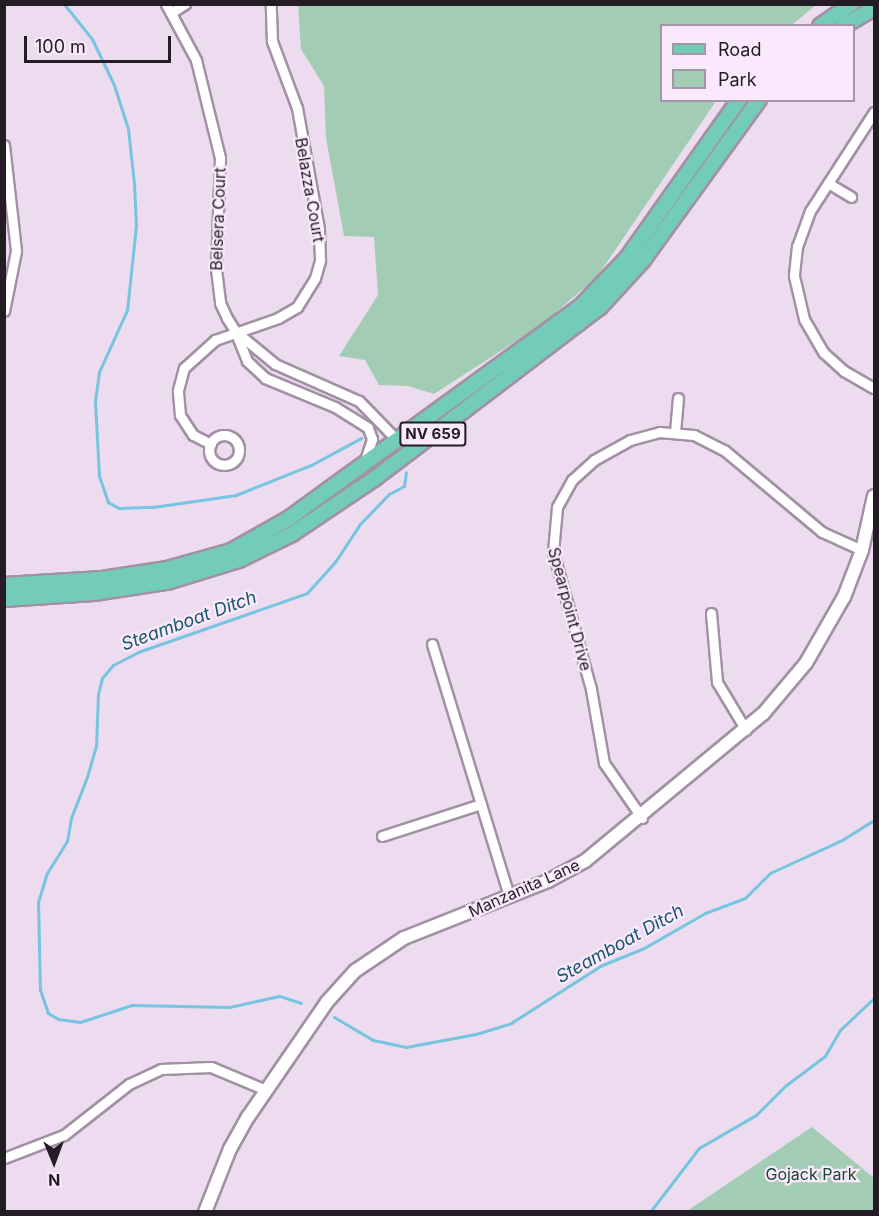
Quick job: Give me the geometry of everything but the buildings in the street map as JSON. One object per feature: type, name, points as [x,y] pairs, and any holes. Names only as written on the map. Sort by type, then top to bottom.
[{"type":"main road","points":[[823,24],[852,4]]},
{"type":"main road","points":[[847,24],[874,8]]},
{"type":"main road","name":"NV 659","points":[[4,585],[102,579],[200,561],[260,536],[360,468],[581,306],[627,258],[738,102]]},
{"type":"main road","name":"NV 659","points":[[4,599],[135,588],[205,573],[276,543],[374,479],[575,328],[616,291],[643,260],[758,102]]},
{"type":"main road","points":[[374,479],[397,440]]},
{"type":"street","points":[[169,9],[185,4]]},
{"type":"street","name":"Belazza Court","points":[[210,444],[187,427],[180,415],[178,390],[191,359],[235,331],[278,318],[297,307],[315,278],[320,260],[320,229],[297,108],[272,41],[271,4]]},
{"type":"street","name":"Belsera Court","points":[[169,9],[196,60],[220,158],[216,284],[220,303],[235,331],[243,355],[265,378],[335,407],[368,428],[372,439],[369,455],[360,468]]},
{"type":"street","points":[[874,112],[810,211],[797,246],[797,296],[804,319],[824,353],[844,371],[874,388]]},
{"type":"street","points":[[4,145],[16,251],[4,311]]},
{"type":"street","points":[[828,183],[851,197]]},
{"type":"street","name":"Belsera Court","points":[[235,331],[275,364],[366,406],[397,440]]},
{"type":"street","points":[[675,432],[678,398]]},
{"type":"street","name":"Spearpoint Drive","points":[[642,818],[611,778],[602,757],[591,689],[555,564],[552,537],[557,507],[582,469],[630,440],[675,432],[694,435],[724,450],[810,524],[862,550]]},
{"type":"street","name":"Manzanita Lane","points":[[205,1212],[230,1149],[266,1090],[334,992],[366,961],[404,938],[510,896],[585,861],[642,818],[746,730],[793,681],[820,643],[844,597],[862,550],[874,496]]},
{"type":"street","points":[[711,613],[717,682],[746,730]]},
{"type":"street","points":[[432,644],[510,896]]},
{"type":"street","points":[[382,836],[481,804]]},
{"type":"street","points":[[4,1158],[64,1136],[129,1084],[161,1069],[211,1067],[266,1090]]},
{"type":"green space","points":[[298,4],[816,5],[793,24],[660,24],[660,102],[715,102],[597,277],[541,325],[434,394],[408,386],[379,385],[365,360],[339,356],[378,295],[374,237],[344,236],[326,138],[324,86],[301,49]]},
{"type":"green space","name":"Gojack Park","points":[[812,1127],[874,1178],[874,1211],[687,1211]]},
{"type":"waterway","name":"Steamboat Ditch","points":[[64,4],[92,39],[114,85],[128,129],[134,183],[136,225],[127,310],[99,372],[95,402],[99,476],[108,502],[119,508],[153,507],[236,495],[313,464],[361,438]]},
{"type":"waterway","name":"Steamboat Ditch","points":[[301,1003],[279,996],[229,1007],[132,1005],[80,1022],[58,1019],[48,1013],[40,990],[38,902],[47,873],[67,841],[71,818],[96,746],[98,694],[102,678],[113,665],[138,652],[307,593],[335,562],[360,524],[389,494],[404,486],[406,472]]},
{"type":"waterway","name":"Steamboat Ditch","points":[[334,1017],[373,1040],[406,1047],[476,1034],[511,1023],[600,966],[644,948],[705,913],[745,898],[770,873],[842,840],[874,820]]},
{"type":"waterway","name":"Steamboat Ditch","points":[[650,1212],[699,1148],[756,1115],[785,1086],[825,1056],[840,1030],[874,998]]}]
